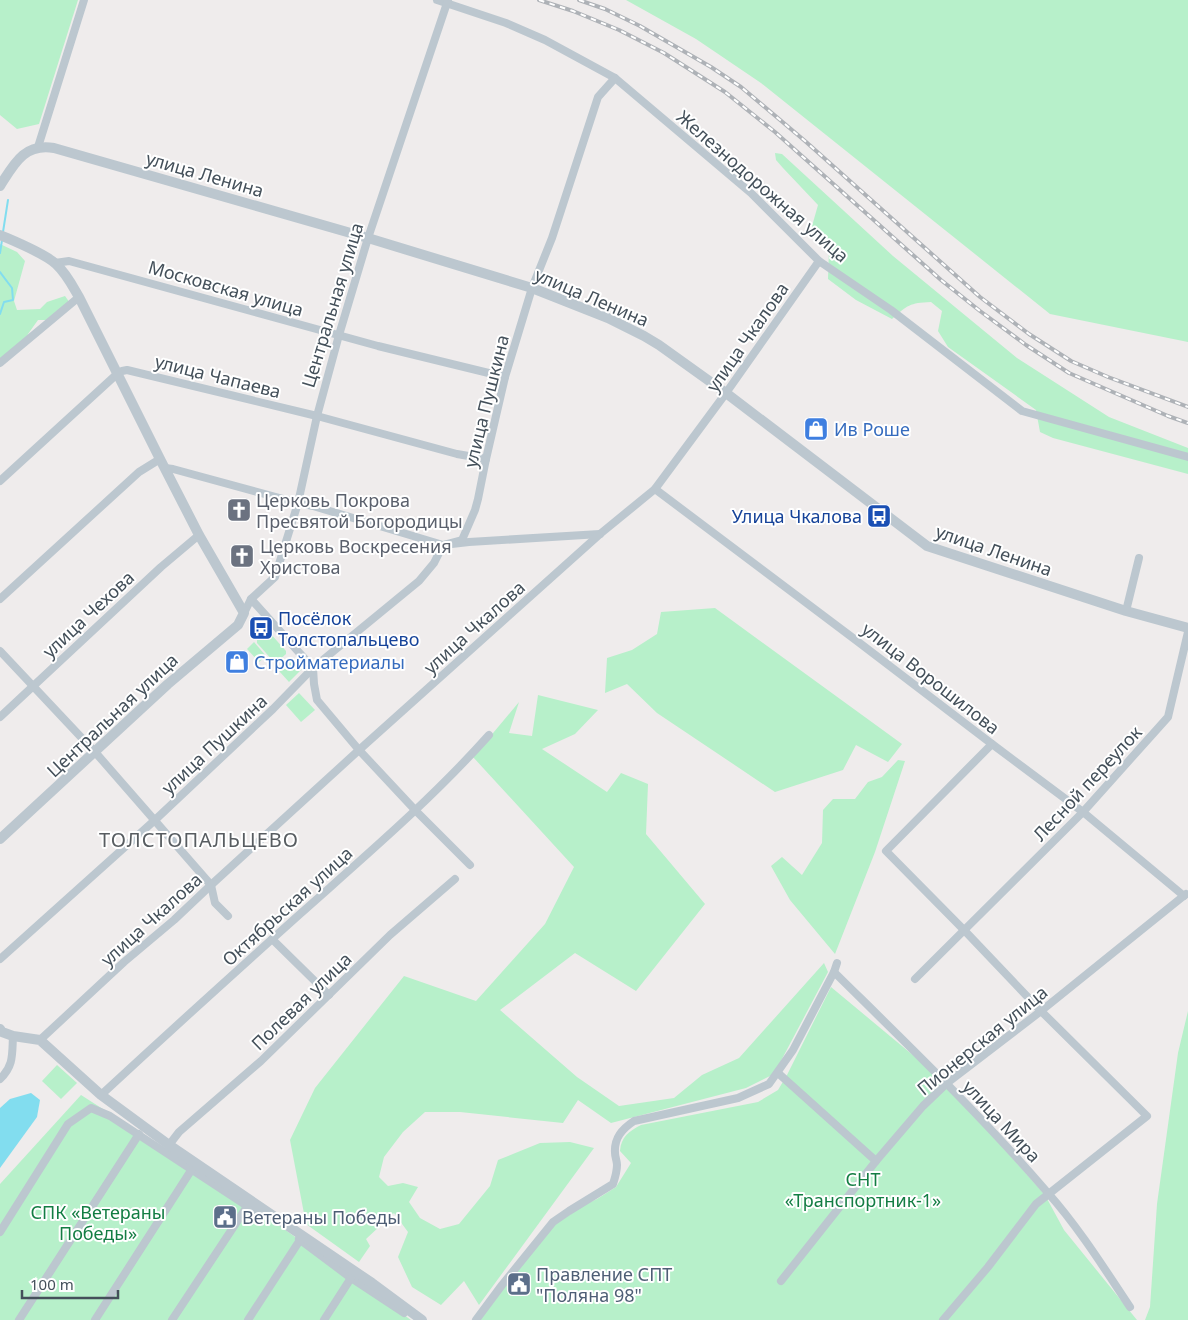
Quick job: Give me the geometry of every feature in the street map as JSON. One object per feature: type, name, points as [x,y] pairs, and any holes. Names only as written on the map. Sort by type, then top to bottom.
[{"type":"street","points":[[0,186],[20,157],[38,147],[84,0]]},
{"type":"street","name":"Железнодорожная улица","points":[[437,0],[447,1],[545,40],[615,78],[752,193],[819,261],[891,310],[1022,412],[1188,458]]},
{"type":"street","name":"Центральная улица","points":[[0,839],[168,684],[238,625],[251,599],[275,577],[298,503],[316,416],[339,335],[368,238],[447,1]]},
{"type":"street","name":"улица Пушкина","points":[[0,959],[155,820],[273,709],[313,668],[419,581],[434,563],[443,545],[462,540],[476,504],[505,377],[532,288],[552,238],[598,97],[615,78]]},
{"type":"street","name":"улица Ленина","points":[[38,147],[47,146],[368,238],[532,288],[608,318],[659,345],[726,393],[927,546],[1126,612],[1188,628]]},
{"type":"street","points":[[0,235],[33,250],[55,263],[66,276],[199,535],[244,613]]},
{"type":"street","name":"Московская улица","points":[[55,263],[69,261],[378,346],[505,377]]},
{"type":"street","name":"улица Чкалова","points":[[40,1040],[124,962],[174,920],[359,750],[600,534],[655,489],[726,393],[819,261]]},
{"type":"street","points":[[0,363],[78,297]]},
{"type":"street","name":"улица Чапаева","points":[[117,374],[127,370],[316,416],[457,454],[486,459]]},
{"type":"street","points":[[0,481],[117,374]]},
{"type":"street","points":[[0,599],[139,472],[162,464],[173,469],[313,506],[443,545],[600,534]]},
{"type":"street","name":"улица Ворошилова","points":[[655,489],[1083,812],[1186,894]]},
{"type":"street","name":"улица Чехова","points":[[0,717],[161,567],[199,535]]},
{"type":"street","points":[[1126,612],[1139,558]]},
{"type":"street","points":[[251,599],[313,668],[317,700],[359,750],[470,865]]},
{"type":"street","name":"Лесной переулок","points":[[915,979],[1083,812],[1168,717],[1188,632]]},
{"type":"street","points":[[0,651],[96,752],[211,885],[215,902],[228,916]]},
{"type":"street","name":"Октябрьская улица","points":[[101,1095],[416,811],[489,735]]},
{"type":"street","points":[[943,1320],[988,1267],[1036,1204],[1147,1116],[1041,1011],[886,851],[992,744]]},
{"type":"street","name":"Полевая улица","points":[[169,1145],[179,1132],[260,1061],[390,936],[455,879]]},
{"type":"street","name":"Пионерская улица","points":[[781,1280],[876,1161],[923,1106],[947,1083],[1041,1011],[1186,894]]},
{"type":"street","points":[[272,939],[329,995]]},
{"type":"street","points":[[476,1320],[502,1284],[553,1222],[613,1184],[617,1166],[616,1144],[619,1134],[624,1128],[634,1120],[738,1098],[769,1084],[793,1050],[834,972],[837,962]]},
{"type":"street","name":"улица Мира","points":[[834,972],[947,1083],[1049,1194],[1089,1246],[1130,1307]]},
{"type":"street","points":[[0,1029],[2,1032],[14,1036],[40,1040],[101,1095],[405,1317],[415,1320]]},
{"type":"street","points":[[0,1080],[12,1062],[14,1036]]},
{"type":"street","points":[[778,1073],[876,1161]]},
{"type":"street","points":[[0,1232],[68,1124],[91,1108],[110,1116],[249,1203],[372,1283],[422,1320]]},
{"type":"street","points":[[19,1320],[139,1134]]},
{"type":"street","points":[[96,1320],[192,1169]]},
{"type":"street","points":[[172,1320],[249,1203]]},
{"type":"street","points":[[248,1320],[300,1240]]},
{"type":"street","points":[[324,1320],[351,1278]]},
{"type":"green space","points":[[0,0],[78,0],[39,124],[17,129],[0,115]]},
{"type":"green space","points":[[626,0],[1188,0],[1188,342],[1050,314],[761,83],[696,39]]},
{"type":"green space","points":[[775,153],[782,154],[893,256],[1017,358],[1109,417],[1188,448],[1188,474],[1053,438],[1040,432],[1036,410],[948,347],[938,331],[942,311],[931,302],[909,306],[892,319],[856,300],[828,279],[829,249],[810,233],[818,205],[776,160]]},
{"type":"green space","points":[[0,244],[17,252],[25,261],[14,301],[17,310],[40,309],[47,302],[65,296],[72,306],[53,320],[38,320],[28,334],[25,345],[0,367]]},
{"type":"green space","points":[[715,608],[902,744],[888,762],[856,745],[843,770],[775,792],[657,713],[627,684],[605,693],[607,658],[632,650],[657,634],[661,612]]},
{"type":"green space","points":[[266,631],[286,651],[286,654],[277,662],[274,662],[257,643],[257,639]]},
{"type":"green space","points":[[254,642],[266,656],[259,662],[247,649]]},
{"type":"green space","points":[[293,658],[303,668],[289,682],[279,671]]},
{"type":"green space","points":[[299,693],[315,710],[301,722],[286,705]]},
{"type":"green space","points":[[538,695],[598,710],[575,734],[542,749],[607,792],[621,773],[648,784],[646,834],[705,904],[636,991],[575,953],[500,1010],[577,1077],[619,1106],[674,1098],[702,1075],[739,1058],[824,963],[828,972],[774,1074],[746,1088],[611,1123],[578,1100],[563,1123],[460,1112],[425,1112],[403,1132],[384,1157],[379,1177],[388,1186],[403,1183],[418,1187],[409,1202],[420,1218],[440,1229],[459,1224],[490,1186],[498,1160],[540,1143],[570,1142],[594,1148],[479,1305],[464,1281],[441,1305],[412,1287],[398,1257],[408,1232],[394,1213],[366,1239],[370,1246],[359,1262],[306,1224],[290,1140],[315,1088],[404,976],[476,1001],[545,924],[574,867],[473,757],[519,702],[509,733],[532,736]]},
{"type":"green space","points":[[898,760],[905,761],[875,852],[835,954],[790,900],[771,866],[782,857],[802,875],[822,843],[823,810],[833,799],[855,799],[868,782],[882,777]]},
{"type":"green space","name":"СНТ «Транспортник-1»","points":[[831,987],[944,1081],[1045,1195],[1064,1230],[1137,1320],[479,1320],[549,1229],[573,1210],[597,1199],[616,1187],[631,1163],[620,1151],[622,1142],[629,1132],[641,1125],[758,1102],[778,1090]]},
{"type":"green space","points":[[1188,1011],[1188,1320],[1145,1320],[1150,1307],[1157,1204],[1178,1053]]},
{"type":"green space","points":[[57,1065],[77,1083],[61,1099],[42,1081]]},
{"type":"green space","name":"СПК «Ветераны Победы»","points":[[81,1095],[231,1191],[411,1320],[0,1320],[0,1184]]},
{"type":"water","points":[[31,1093],[40,1100],[37,1117],[0,1168],[0,1108],[10,1099]]},
{"type":"waterway","points":[[3,232],[8,200]]},
{"type":"waterway","points":[[0,253],[2,240]]},
{"type":"waterway","points":[[0,272],[12,288],[13,300],[4,302],[0,314]]},
{"type":"railway","points":[[539,0],[573,11],[619,30],[664,53],[725,92],[775,132],[941,280],[1026,345],[1069,373],[1188,423]]},
{"type":"railway","points":[[579,0],[605,9],[640,26],[711,67],[741,87],[805,141],[980,297],[1029,334],[1071,361],[1188,407]]},
{"type":"place","name":"Ив Роше","points":[[816,429]]},
{"type":"place","name":"Церковь Покрова Пресвятой Богородицы","points":[[239,510]]},
{"type":"place","name":"Улица Чкалова","points":[[879,516]]},
{"type":"place","name":"Церковь Воскресения Христова","points":[[242,556]]},
{"type":"place","name":"Посёлок Толстопальцево","points":[[261,628]]},
{"type":"place","name":"Стройматериалы","points":[[237,662]]},
{"type":"place","name":"Ветераны Победы","points":[[225,1217]]},
{"type":"place","name":"Правление СПТ \"Поляна 98\"","points":[[519,1284]]},
{"type":"district","name":"ТОЛСТОПАЛЬЦЕВО","points":[[199,839]]}]
